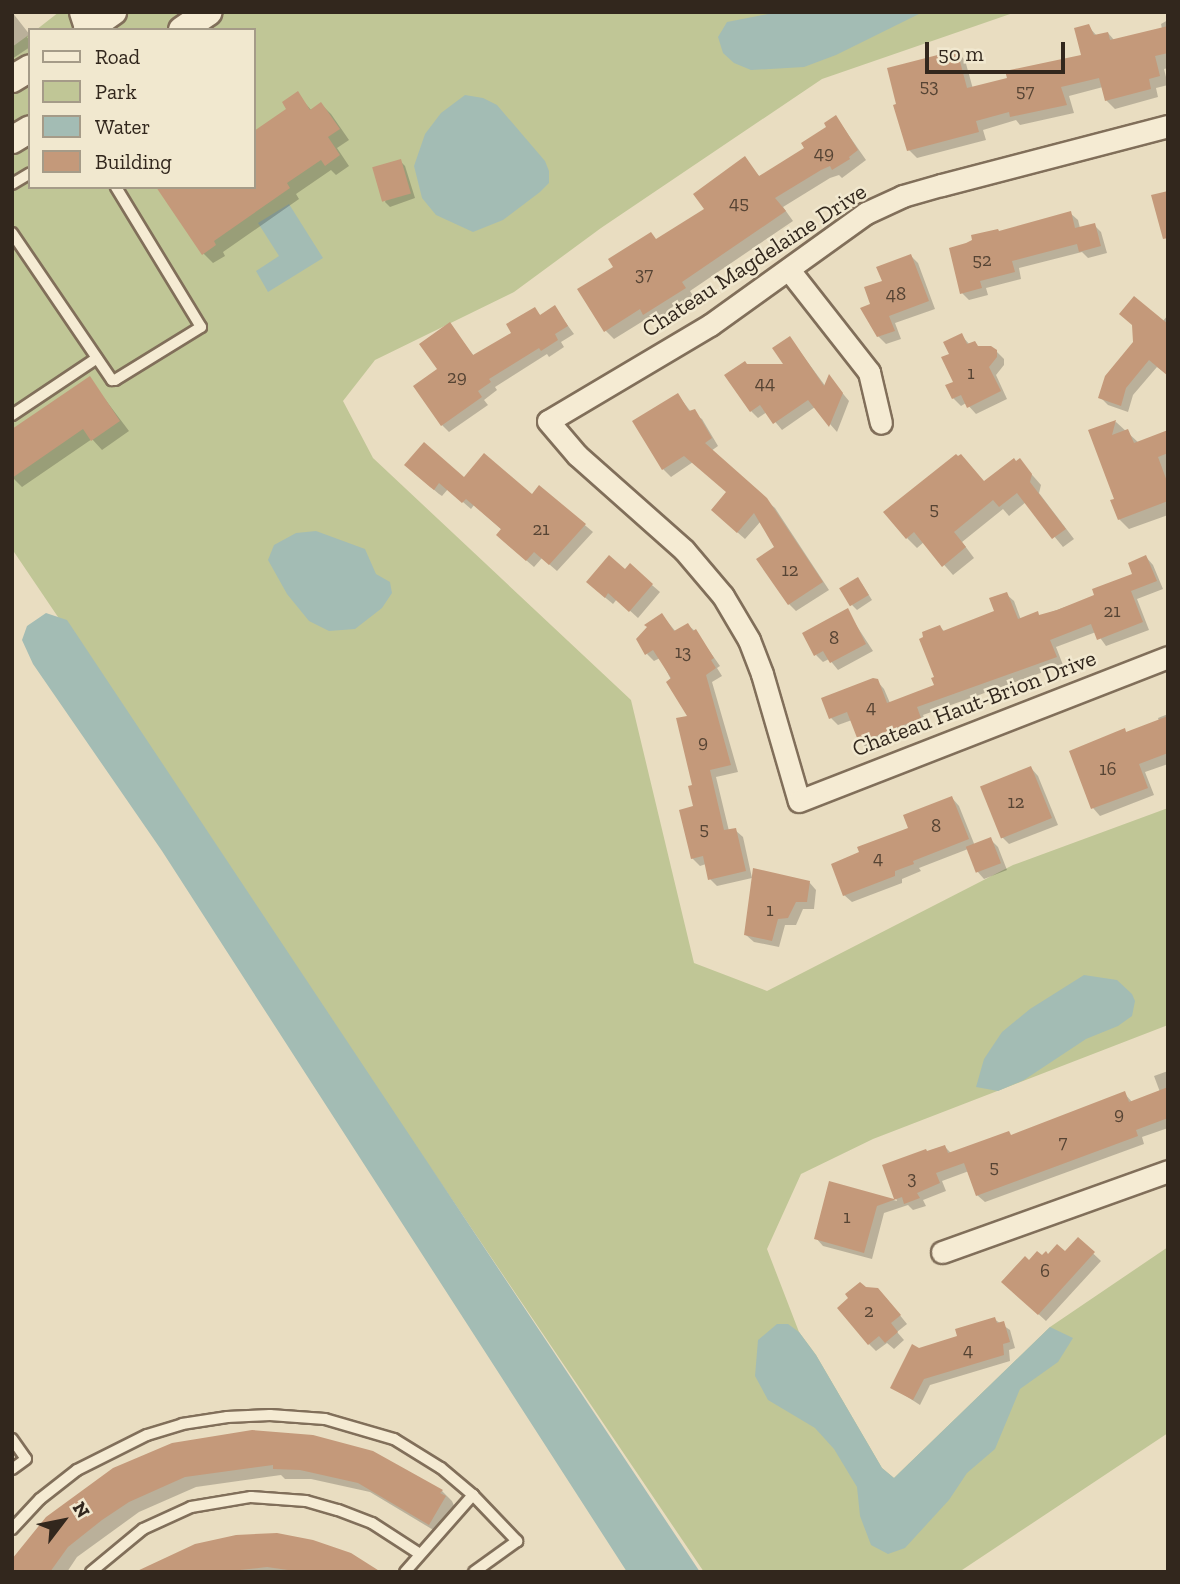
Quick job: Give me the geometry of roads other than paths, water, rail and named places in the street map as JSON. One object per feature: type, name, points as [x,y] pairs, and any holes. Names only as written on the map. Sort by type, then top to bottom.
[{"type":"street","points":[[90,28],[113,12]]},
{"type":"street","points":[[185,28],[209,12]]},
{"type":"street","points":[[12,79],[28,69]]},
{"type":"street","name":"Chateau Magdelaine Drive","points":[[799,801],[762,674],[749,640],[723,596],[684,550],[577,455],[548,421],[710,325],[866,213],[903,197],[1168,126]]},
{"type":"street","points":[[12,140],[28,130]]},
{"type":"street","points":[[789,270],[869,372],[881,423]]},
{"type":"street","name":"Chateau Haut-Brion Drive","points":[[799,801],[1168,657]]},
{"type":"street","points":[[942,1252],[1168,1171]]},
{"type":"lane","points":[[12,184],[28,174]]},
{"type":"lane","points":[[12,233],[112,380],[115,380],[200,329],[201,325],[117,189]]},
{"type":"lane","points":[[12,415],[97,358]]},
{"type":"lane","points":[[12,1529],[40,1499],[104,1455],[147,1435],[182,1424],[227,1417],[284,1416],[325,1419],[394,1439],[441,1468],[473,1495],[517,1541],[474,1572]]},
{"type":"lane","points":[[12,1439],[26,1459],[12,1469]]},
{"type":"lane","points":[[405,1572],[473,1495]]},
{"type":"lane","points":[[90,1572],[143,1529],[191,1507],[251,1497],[306,1501],[338,1510],[372,1523],[420,1554]]},
{"type":"water","points":[[778,12],[923,12],[836,55],[804,67],[751,70],[734,63],[723,53],[718,37],[727,22]]},
{"type":"water","points":[[465,95],[483,98],[497,105],[545,161],[549,171],[549,183],[540,192],[503,220],[473,232],[436,215],[422,198],[414,166],[425,134],[441,113]]},
{"type":"water","points":[[289,204],[323,258],[268,292],[256,271],[279,256],[258,223]]},
{"type":"water","points":[[316,531],[365,549],[376,574],[390,582],[392,593],[382,608],[355,629],[329,631],[309,621],[287,594],[268,560],[274,545],[296,533]]},
{"type":"water","points":[[46,613],[67,620],[700,1572],[627,1572],[162,851],[33,664],[22,640],[27,626]]},
{"type":"water","points":[[1084,975],[1117,980],[1132,994],[1135,1001],[1132,1016],[1118,1026],[1086,1039],[1024,1080],[998,1091],[976,1087],[984,1059],[1002,1032],[1030,1009]]},
{"type":"water","points":[[777,1324],[788,1324],[799,1332],[816,1355],[882,1468],[894,1478],[1050,1327],[1073,1338],[1058,1362],[1020,1389],[995,1449],[967,1473],[949,1500],[905,1548],[888,1554],[871,1545],[860,1516],[857,1487],[834,1449],[815,1428],[768,1400],[755,1376],[758,1340]]}]
